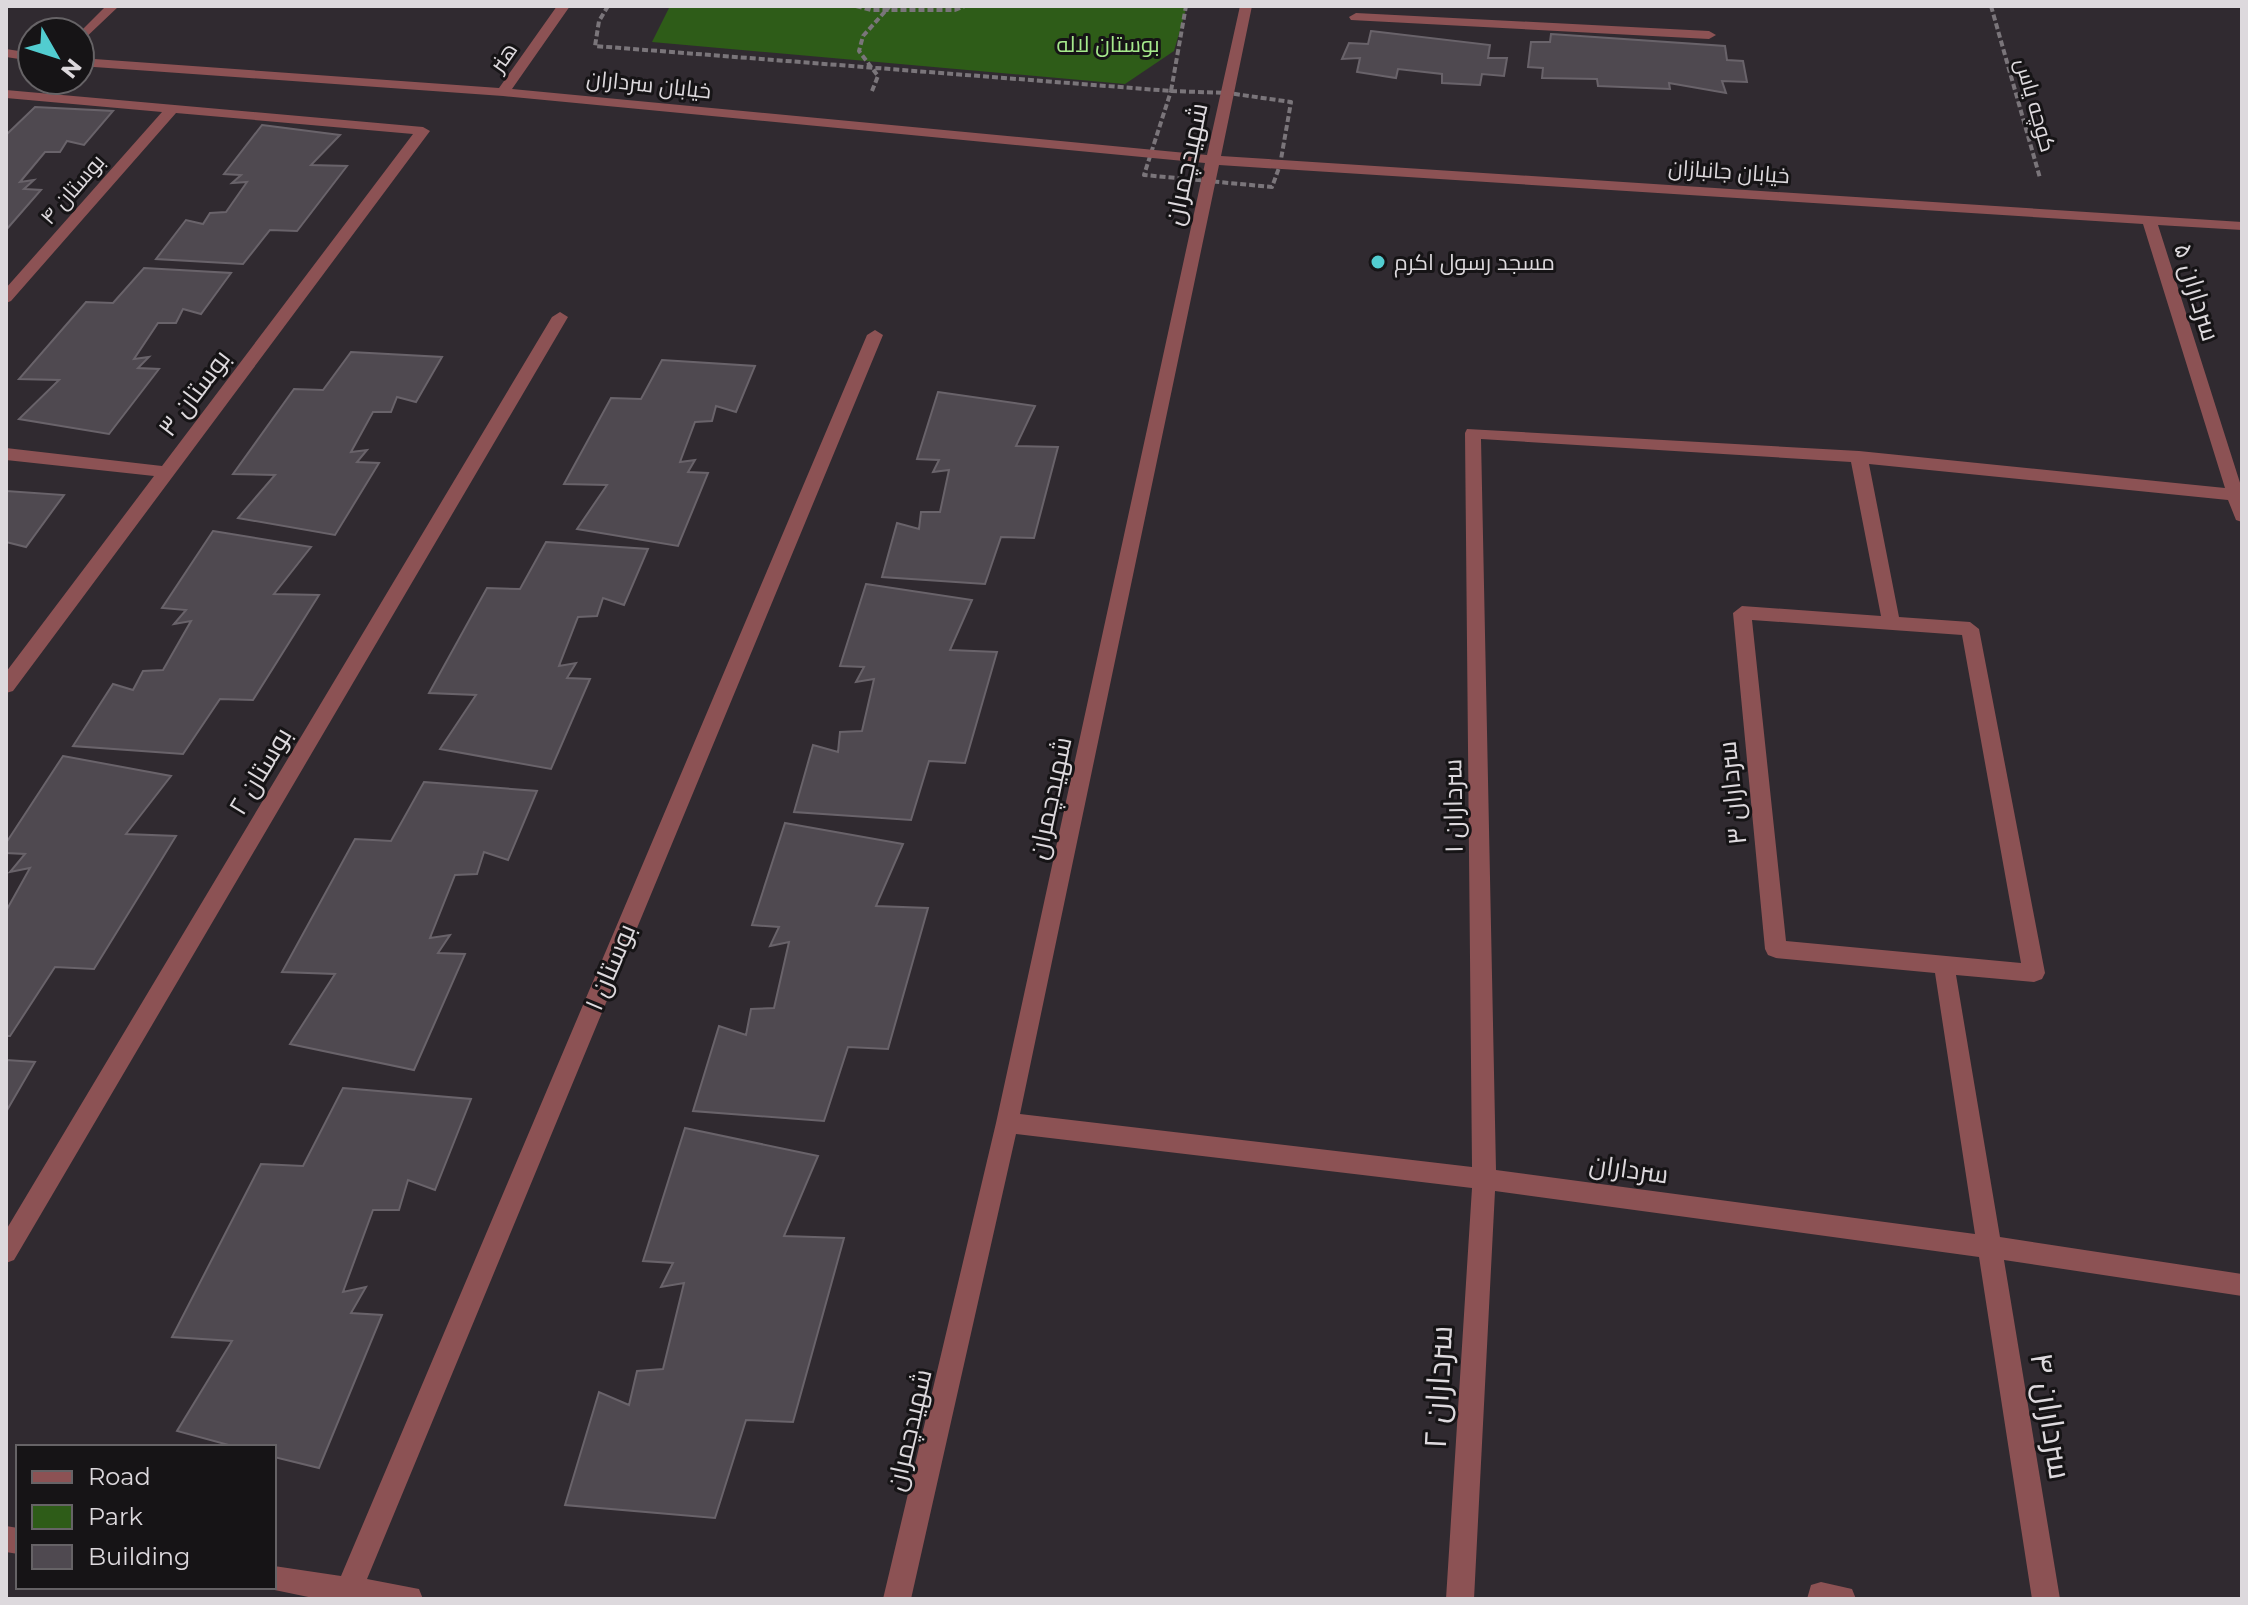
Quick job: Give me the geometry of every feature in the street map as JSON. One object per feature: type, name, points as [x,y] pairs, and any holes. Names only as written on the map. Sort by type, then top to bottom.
[{"type":"street","points":[[96,23],[113,6]]},
{"type":"street","name":"هنر","points":[[503,92],[564,6]]},
{"type":"street","name":"شهیدچمران","points":[[897,1599],[1007,1123],[1246,6]]},
{"type":"street","points":[[1497,23],[1498,6]]},
{"type":"street","points":[[1356,17],[1709,35]]},
{"type":"street","name":"خیابان سرداران","points":[[96,63],[503,92],[1214,160]]},
{"type":"street","points":[[6,94],[171,110]]},
{"type":"street","name":"بوستان ۳","points":[[6,686],[423,131],[171,110]]},
{"type":"street","name":"بوستان ۴","points":[[6,298],[171,110]]},
{"type":"street","name":"خیابان جانبازان","points":[[1214,160],[2242,226]]},
{"type":"street","name":"سرداران ۵","points":[[2149,220],[2242,516]]},
{"type":"street","name":"بوستان ۲","points":[[6,1252],[560,317]]},
{"type":"street","name":"بوستان ۱","points":[[347,1594],[875,335]]},
{"type":"street","name":"سرداران ۱","points":[[1484,1178],[1473,433],[1859,457]]},
{"type":"street","points":[[6,454],[168,472]]},
{"type":"street","points":[[1891,622],[1859,457],[2235,495]]},
{"type":"street","name":"سرداران ۳","points":[[1742,613],[1891,622],[1970,629],[2034,973],[1776,949],[1742,613]]},
{"type":"street","points":[[1944,964],[1989,1245]]},
{"type":"street","name":"سرداران","points":[[1007,1123],[1484,1178],[1989,1245],[2242,1285]]},
{"type":"street","name":"سرداران ۲","points":[[1460,1599],[1484,1178]]},
{"type":"street","name":"سرداران ۴","points":[[1989,1245],[2046,1599]]},
{"type":"street","points":[[276,1579],[347,1594],[409,1599]]},
{"type":"street","points":[[1821,1599],[1821,1595],[1842,1599]]},
{"type":"path","points":[[608,6],[599,21],[595,46],[1171,91],[1186,6]]},
{"type":"path","points":[[856,6],[955,10],[965,6]]},
{"type":"path","name":"کوچه یاس","points":[[1991,6],[2050,214]]},
{"type":"path","points":[[860,126],[878,76],[859,51],[863,36],[889,8]]},
{"type":"green space","name":"بوستان لاله","points":[[670,6],[1187,6],[1174,51],[1125,84],[652,42]]},
{"type":"building","points":[[1371,31],[1490,45],[1488,58],[1507,58],[1504,76],[1482,74],[1480,85],[1442,83],[1442,74],[1398,69],[1396,78],[1357,72],[1360,58],[1342,59],[1349,43],[1368,44]]},
{"type":"building","points":[[1551,34],[1725,46],[1727,60],[1743,61],[1747,82],[1722,81],[1726,93],[1669,83],[1670,89],[1598,86],[1597,79],[1542,78],[1543,68],[1528,67],[1531,42],[1550,42]]},
{"type":"building","points":[[35,107],[113,111],[84,145],[67,141],[60,152],[45,152],[20,182],[34,180],[24,189],[41,190],[6,230],[6,135]]},
{"type":"building","points":[[262,125],[340,135],[311,165],[347,166],[297,231],[270,230],[243,264],[156,259],[186,220],[203,224],[210,213],[226,212],[247,182],[232,183],[241,175],[224,174]]},
{"type":"building","points":[[144,268],[231,273],[201,314],[183,309],[176,323],[158,323],[134,359],[149,357],[138,368],[159,369],[109,434],[19,419],[59,380],[19,379],[86,302],[113,303]]},
{"type":"building","points":[[351,352],[442,357],[416,402],[397,397],[391,412],[373,412],[351,452],[367,450],[357,462],[379,463],[335,535],[238,518],[275,475],[233,474],[294,389],[323,390]]},
{"type":"building","points":[[662,360],[755,366],[736,412],[716,406],[712,421],[695,422],[680,462],[695,460],[688,472],[708,473],[678,546],[577,529],[607,485],[564,484],[611,398],[641,399]]},
{"type":"building","points":[[938,392],[1035,406],[1016,446],[1058,447],[1034,538],[1001,537],[985,584],[882,577],[897,523],[919,529],[921,512],[940,512],[949,470],[933,472],[939,460],[917,459]]},
{"type":"building","points":[[6,491],[64,495],[26,547],[6,542]]},
{"type":"building","points":[[213,531],[311,547],[274,594],[319,595],[253,700],[220,699],[183,754],[73,746],[113,684],[133,690],[143,671],[163,670],[191,621],[174,624],[186,610],[162,608]]},
{"type":"building","points":[[546,542],[648,549],[624,605],[603,598],[597,616],[578,617],[559,666],[576,663],[567,678],[590,679],[551,769],[440,749],[476,695],[429,693],[487,588],[520,589]]},
{"type":"building","points":[[866,584],[972,600],[950,650],[997,652],[965,763],[929,761],[911,820],[794,812],[813,745],[838,752],[840,732],[862,731],[874,679],[856,682],[864,667],[840,666]]},
{"type":"building","points":[[63,756],[171,776],[126,834],[176,836],[94,969],[55,967],[10,1036],[6,1036],[6,911],[30,868],[10,872],[25,854],[6,853],[6,843]]},
{"type":"building","points":[[424,782],[537,791],[508,860],[484,852],[477,874],[455,875],[430,938],[450,935],[438,953],[465,954],[414,1070],[290,1044],[335,974],[282,972],[355,839],[391,841]]},
{"type":"building","points":[[785,823],[903,844],[876,906],[928,908],[888,1049],[848,1047],[824,1121],[693,1111],[719,1026],[746,1035],[751,1009],[774,1008],[789,942],[770,946],[779,927],[752,925]]},
{"type":"building","points":[[6,1060],[35,1062],[6,1112]]},
{"type":"building","points":[[343,1088],[471,1099],[435,1190],[408,1180],[399,1210],[373,1210],[343,1292],[366,1287],[351,1313],[382,1315],[319,1468],[276,1457],[276,1445],[229,1445],[177,1431],[232,1341],[172,1337],[261,1164],[303,1166]]},
{"type":"building","points":[[685,1128],[818,1156],[784,1236],[844,1238],[793,1422],[746,1420],[715,1518],[565,1505],[599,1392],[629,1405],[637,1371],[663,1369],[684,1283],[661,1287],[673,1263],[643,1261]]},
{"type":"place","name":"مسجد رسول اکرم","points":[[1378,262]]}]
